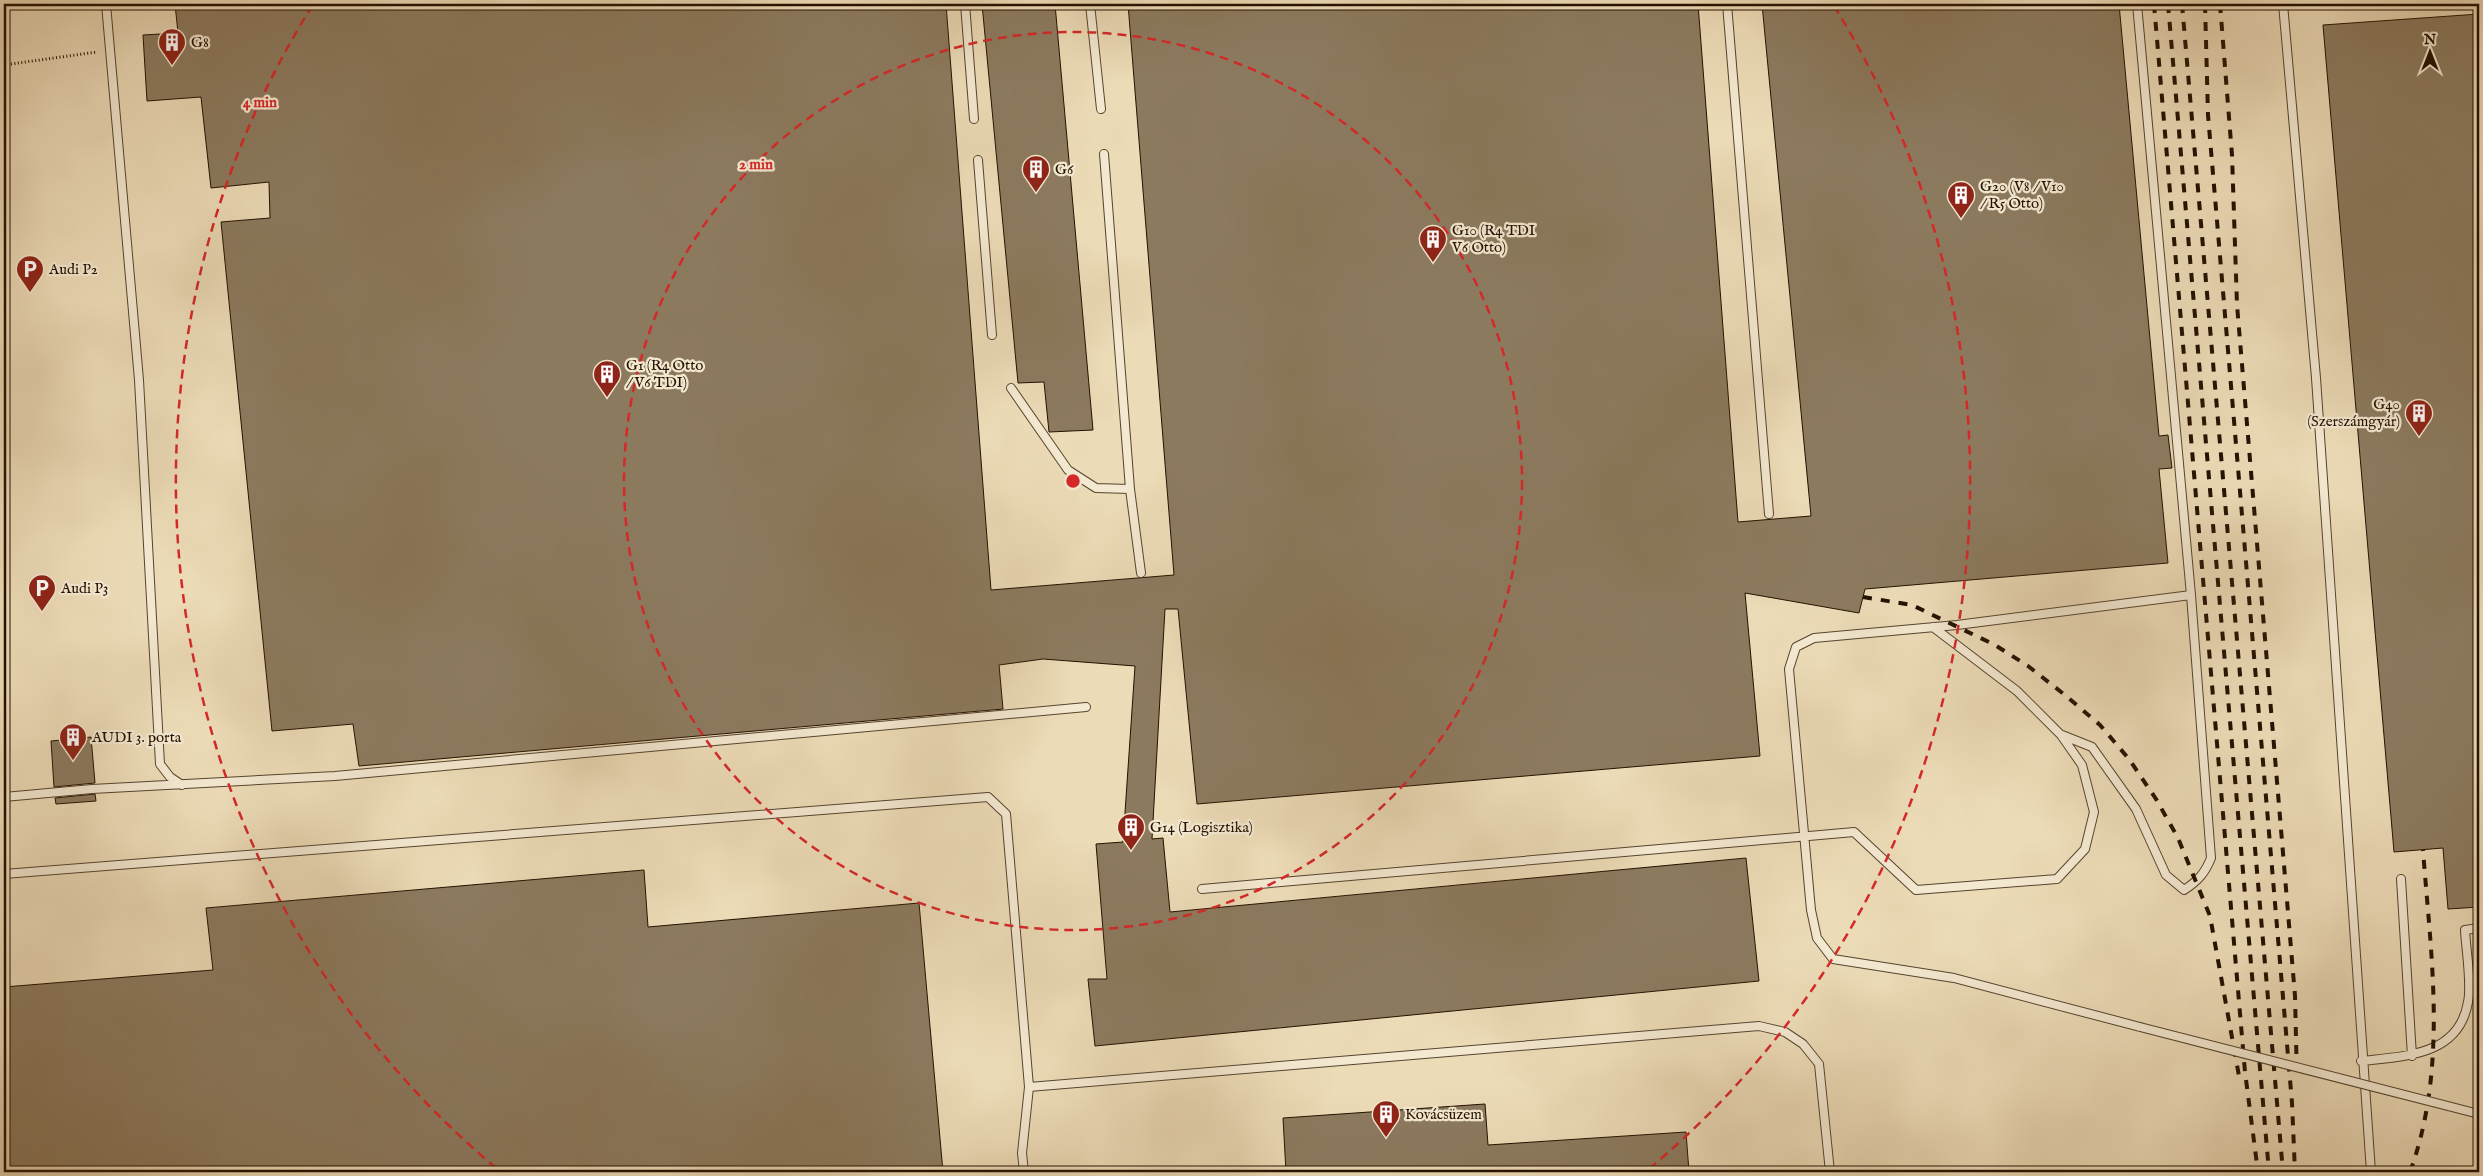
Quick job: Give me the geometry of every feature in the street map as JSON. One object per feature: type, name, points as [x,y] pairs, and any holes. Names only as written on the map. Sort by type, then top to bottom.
[{"type":"lane","points":[[106,4],[139,380],[160,764],[170,776],[182,785]]},
{"type":"lane","points":[[965,4],[974,120]]},
{"type":"lane","points":[[1090,4],[1101,109]]},
{"type":"lane","points":[[1727,4],[1769,514]]},
{"type":"lane","points":[[2061,735],[2092,747],[2136,809],[2166,875],[2184,890],[2196,882],[2206,871],[2211,858],[2191,595],[2137,4]]},
{"type":"lane","points":[[2283,4],[2316,378],[2370,1172]]},
{"type":"lane","points":[[1104,154],[1130,489],[1141,573]]},
{"type":"lane","points":[[978,160],[992,334]]},
{"type":"lane","points":[[1011,388],[1068,470],[1096,488],[1130,489]]},
{"type":"lane","points":[[2191,595],[1933,627],[1814,638],[1796,648],[1789,669],[1811,910],[1817,938],[1833,960],[1954,978],[2479,1114]]},
{"type":"lane","points":[[1202,889],[1854,832],[1916,890],[2056,879],[2085,850],[2094,812],[2082,765],[2061,735],[2017,691],[1933,627]]},
{"type":"lane","points":[[4,797],[92,789],[335,776],[1086,707]]},
{"type":"lane","points":[[4,874],[988,797],[1006,814],[1029,1087],[1022,1153],[1024,1172]]},
{"type":"lane","points":[[2401,879],[2412,1056]]},
{"type":"lane","points":[[2361,1061],[2412,1056],[2434,1048],[2460,1030],[2468,1002],[2465,930],[2479,928]]},
{"type":"lane","points":[[1029,1087],[1759,1026],[1785,1032],[1802,1044],[1819,1064],[1830,1172]]},
{"type":"path","points":[[4,65],[110,50]]},
{"type":"building","points":[[175,4],[946,4],[991,590],[1174,575],[1128,4],[1698,4],[1738,522],[1811,516],[1762,4],[2119,4],[2159,436],[2168,435],[2172,468],[2159,469],[2168,563],[1865,589],[1859,613],[1745,593],[1760,756],[1197,804],[1178,609],[1165,609],[1152,839],[1163,838],[1170,912],[1746,858],[1759,981],[1095,1046],[1088,979],[1107,979],[1096,844],[1123,842],[1135,666],[1043,659],[999,665],[1003,709],[359,766],[353,724],[272,731],[221,222],[270,218],[269,182],[211,188],[201,97],[147,101],[143,35],[178,33]]},
{"type":"building","name":"G6","points":[[982,4],[1055,4],[1093,430],[1049,432],[1044,382],[1018,383]]},
{"type":"building","name":"G40 (Szerszámgyár)","points":[[2479,14],[2479,907],[2448,909],[2443,848],[2394,852],[2323,25]]},
{"type":"building","name":"AUDI 3. porta","points":[[91,737],[95,783],[54,787],[51,741]]},
{"type":"building","points":[[95,794],[96,801],[56,804],[55,798]]},
{"type":"building","points":[[644,870],[648,927],[919,903],[943,1172],[4,1172],[4,987],[213,970],[206,908]]},
{"type":"building","name":"Kovácsüzem","points":[[1485,1104],[1488,1145],[1686,1132],[1689,1172],[1286,1172],[1283,1118]]},
{"type":"railway","points":[[2154,4],[2245,1072],[2258,1172]]},
{"type":"railway","points":[[2168,4],[2269,1172]]},
{"type":"railway","points":[[2182,4],[2283,1172]]},
{"type":"railway","points":[[2205,4],[2208,115],[2292,1103],[2295,1172]]},
{"type":"railway","points":[[2220,4],[2232,155],[2237,305],[2295,996],[2297,1080]]},
{"type":"railway","points":[[1863,597],[1912,605],[1995,645],[2028,666],[2065,695],[2100,725],[2129,759],[2156,799],[2178,838],[2210,916],[2239,1076]]},
{"type":"railway","points":[[2410,1172],[2422,1133],[2433,1053],[2432,971],[2423,850]]},
{"type":"place","name":"G8","points":[[172,66]]},
{"type":"place","name":"G6","points":[[1036,193]]},
{"type":"place","name":"G20 (V8 / V10 / R5 Otto)","points":[[1961,219]]},
{"type":"place","name":"G10 (R4 TDI V6 Otto)","points":[[1433,263]]},
{"type":"place","name":"Audi P2","points":[[30,293]]},
{"type":"place","name":"G1 (R4 Otto / V6 TDI)","points":[[607,398]]},
{"type":"place","name":"G40 (Szerszámgyár)","points":[[2419,437]]},
{"type":"place","name":"Audi P3","points":[[42,612]]},
{"type":"place","name":"AUDI 3. porta","points":[[73,761]]},
{"type":"place","name":"G14 (Logisztika)","points":[[1131,851]]},
{"type":"place","name":"Kovácsüzem","points":[[1386,1138]]}]
